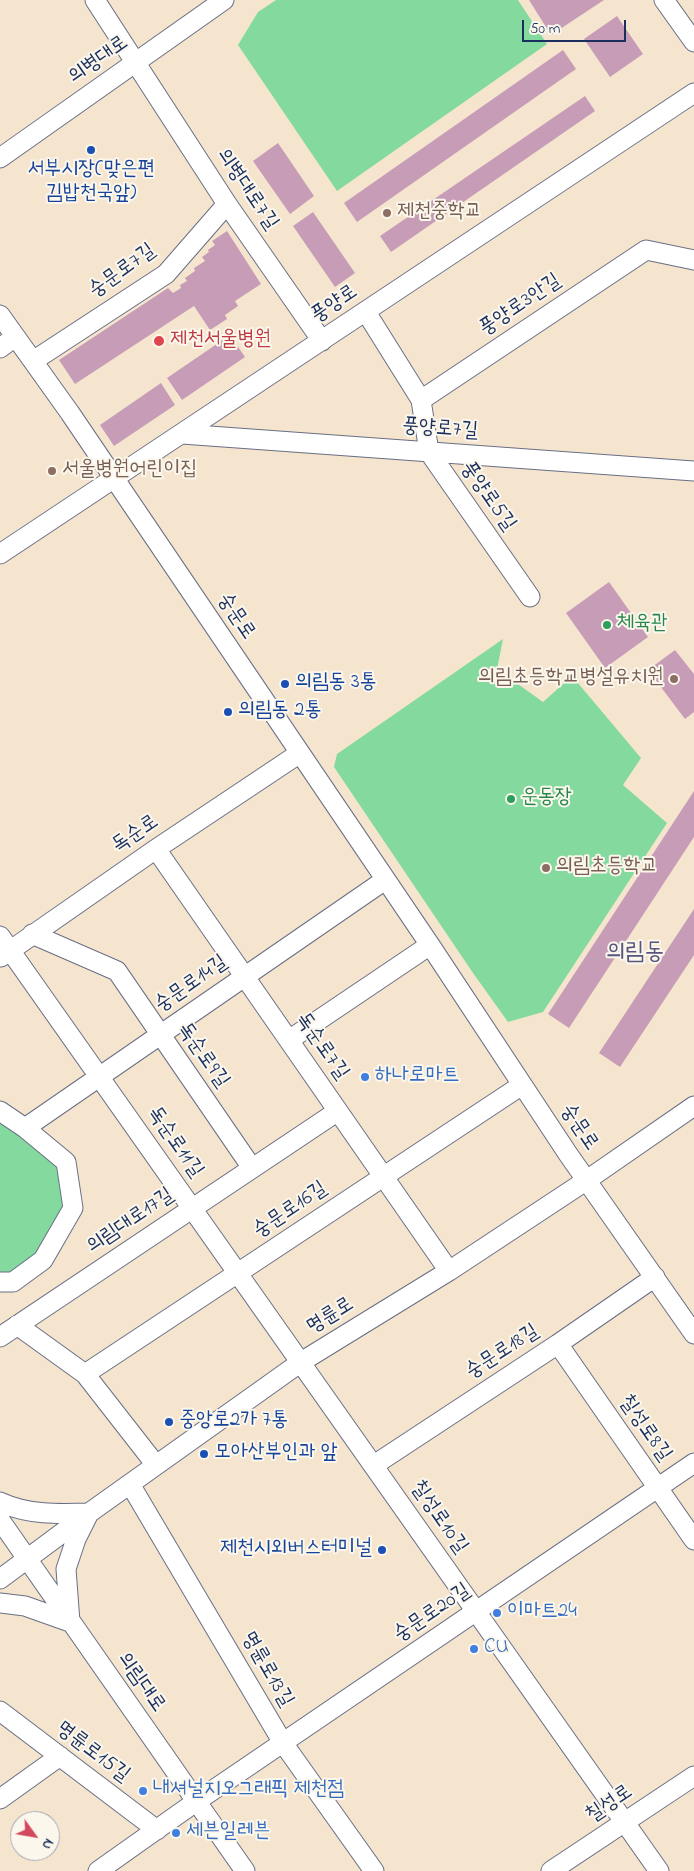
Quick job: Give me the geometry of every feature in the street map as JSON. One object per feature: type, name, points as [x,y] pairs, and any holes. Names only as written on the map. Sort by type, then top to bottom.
[{"type":"street","name":"의병대로7길","points":[[95,0],[227,204],[322,341]]},
{"type":"street","name":"의병대로","points":[[0,158],[224,0]]},
{"type":"street","points":[[664,0],[694,42]]},
{"type":"street","name":"풍양로","points":[[0,554],[694,94]]},
{"type":"street","name":"숭문로7길","points":[[33,362],[166,274],[227,204]]},
{"type":"street","name":"풍양로3안길","points":[[421,400],[646,250],[694,260]]},
{"type":"street","name":"풍양로5길","points":[[366,312],[421,400],[429,452],[530,597]]},
{"type":"street","name":"숭문로","points":[[0,315],[70,413],[586,1180],[694,1334]]},
{"type":"street","points":[[0,348],[15,337]]},
{"type":"street","name":"풍양로7길","points":[[182,434],[694,471]]},
{"type":"street","name":"독순로","points":[[3,948],[32,934],[300,754]]},
{"type":"street","name":"독순로7길","points":[[156,849],[449,1271]]},
{"type":"street","name":"숭문로14길","points":[[25,1128],[385,880]]},
{"type":"street","name":"독순로9길","points":[[32,934],[117,971],[252,1168]]},
{"type":"street","points":[[289,1040],[430,946]]},
{"type":"street","name":"독순로11길","points":[[3,948],[99,1076],[301,1362]]},
{"type":"street","name":"숭문로16길","points":[[86,1374],[522,1085]]},
{"type":"street","points":[[0,1111],[25,1128],[66,1162],[73,1208],[43,1260],[13,1282],[0,1282]]},
{"type":"street","name":"의림대로17길","points":[[0,1337],[338,1111]]},
{"type":"street","name":"명륜로","points":[[0,1579],[26,1558],[301,1362],[449,1271],[586,1180],[691,1115]]},
{"type":"street","name":"숭문로18길","points":[[374,1465],[558,1344],[655,1277]]},
{"type":"street","points":[[17,1325],[86,1374],[156,1465]]},
{"type":"street","name":"칠성로8길","points":[[558,1344],[694,1540]]},
{"type":"street","name":"칠성로10길","points":[[301,1362],[659,1871]]},
{"type":"street","name":"숭문로20길","points":[[98,1871],[197,1801],[694,1463]]},
{"type":"street","name":"명륜로13길","points":[[130,1484],[283,1744],[374,1871]]},
{"type":"street","points":[[0,1502],[13,1508],[50,1514],[89,1513],[76,1538],[66,1569],[70,1622],[25,1606],[0,1603]]},
{"type":"street","name":"의림대로","points":[[0,1520],[245,1871]]},
{"type":"street","name":"명륜로15길","points":[[0,1711],[157,1830]]},
{"type":"street","points":[[0,1799],[60,1756]]},
{"type":"street","name":"칠성로","points":[[552,1871],[694,1776]]},
{"type":"green space","points":[[276,0],[518,0],[547,44],[337,191],[238,45],[258,12]]},
{"type":"green space","points":[[503,639],[497,669],[543,702],[572,676],[641,758],[623,785],[667,823],[543,1012],[508,1022],[334,767],[337,754]]},
{"type":"green space","points":[[0,1118],[57,1166],[65,1213],[40,1253],[15,1271],[0,1274]]},
{"type":"building","points":[[529,0],[604,0],[551,35]]},
{"type":"building","points":[[617,16],[643,54],[610,77],[584,39]]},
{"type":"building","points":[[563,50],[576,69],[357,222],[344,203]]},
{"type":"building","points":[[585,96],[595,111],[391,252],[380,236]]},
{"type":"building","points":[[278,143],[314,196],[290,214],[253,161]]},
{"type":"building","points":[[313,212],[355,273],[335,287],[293,226]]},
{"type":"building","points":[[227,231],[261,284],[235,301],[238,306],[225,315],[227,319],[210,330],[194,306],[75,384],[59,360],[168,288],[173,293],[181,288],[180,285],[187,281],[185,278],[195,271],[194,268],[205,261],[202,257],[215,245],[212,241]]},
{"type":"building","points":[[230,335],[245,357],[182,400],[167,378]]},
{"type":"building","points":[[161,383],[175,405],[114,446],[100,425]]},
{"type":"building","name":"체육관","points":[[609,582],[648,637],[605,668],[566,613]]},
{"type":"building","points":[[675,650],[694,674],[694,712],[685,719],[648,670]]},
{"type":"building","points":[[694,791],[694,837],[569,1028],[548,1014]]},
{"type":"building","points":[[694,909],[694,955],[620,1067],[599,1053]]},
{"type":"place","name":"서부시장(맞은편 김밥천국앞)","points":[[91,150]]},
{"type":"place","name":"제천중학교","points":[[387,213]]},
{"type":"place","name":"제천서울병원","points":[[159,341]]},
{"type":"place","name":"서울병원어린이집","points":[[52,471]]},
{"type":"place","name":"체육관","points":[[607,625]]},
{"type":"place","name":"의림초등학교병설유치원","points":[[674,679]]},
{"type":"place","name":"의림동 3통","points":[[285,684]]},
{"type":"place","name":"의림동 2통","points":[[228,712]]},
{"type":"place","name":"운동장","points":[[511,799]]},
{"type":"place","name":"의림초등학교","points":[[546,868]]},
{"type":"place","name":"하나로마트","points":[[365,1077]]},
{"type":"place","name":"중앙로2가 7통","points":[[169,1422]]},
{"type":"place","name":"모아산부인과 앞","points":[[204,1454]]},
{"type":"place","name":"제천시외버스터미널","points":[[382,1550]]},
{"type":"place","name":"이마트24","points":[[497,1613]]},
{"type":"place","name":"CU","points":[[474,1649]]},
{"type":"place","name":"내셔널지오그래픽 제천점","points":[[143,1791]]},
{"type":"place","name":"세븐일레븐","points":[[176,1833]]},
{"type":"district","name":"의림동","points":[[635,954]]}]
